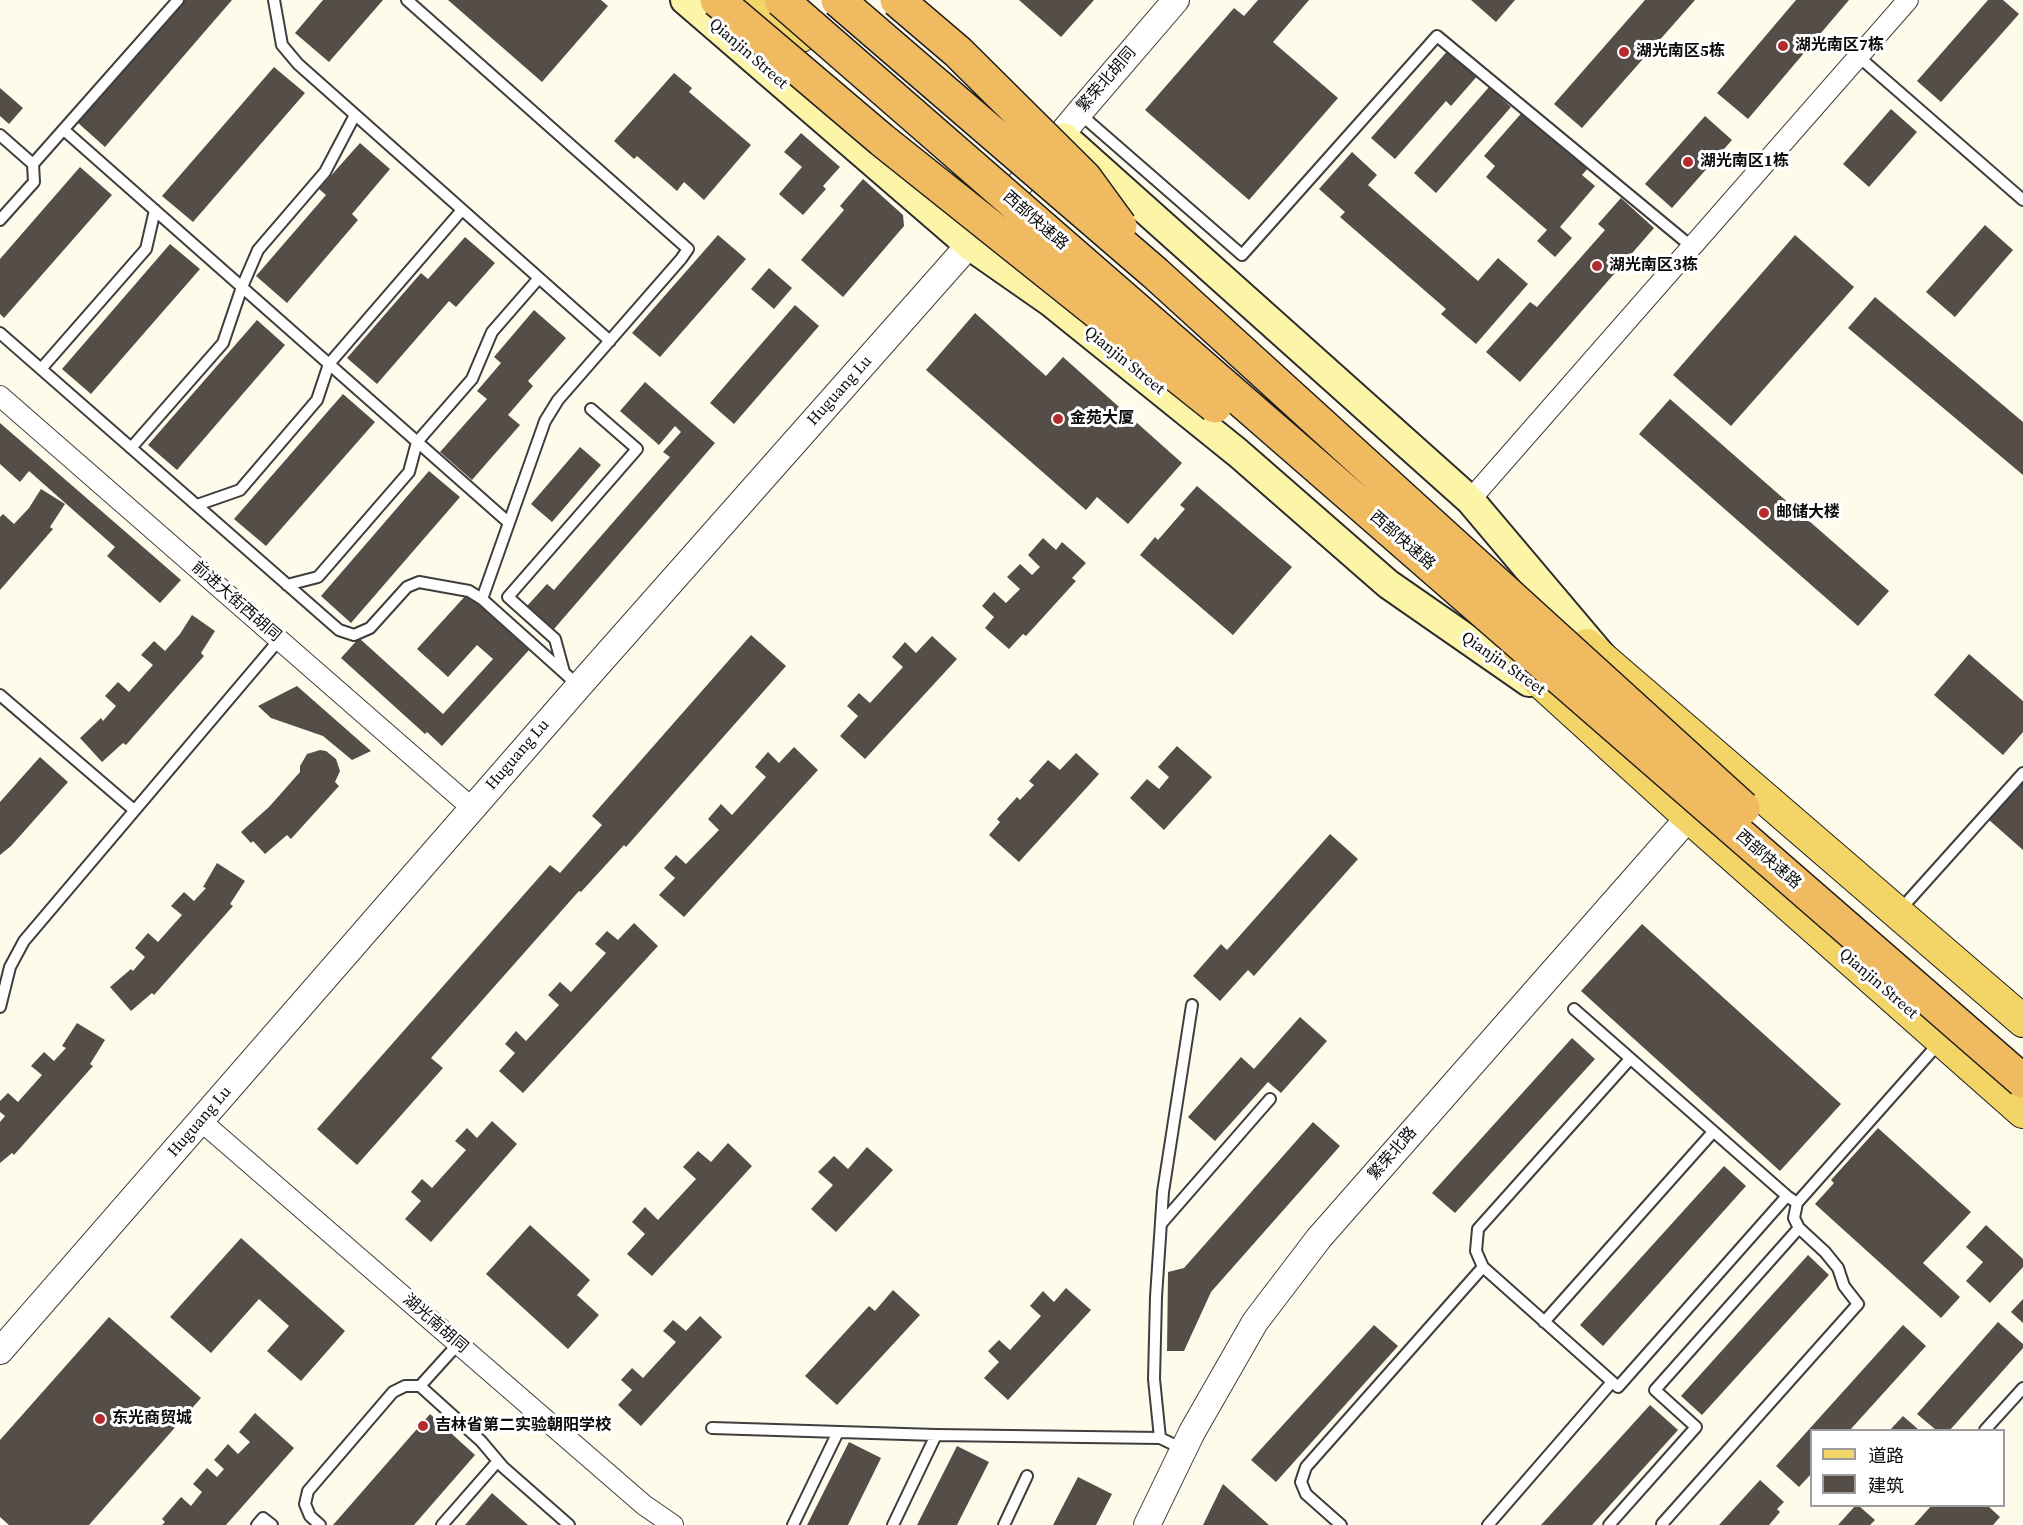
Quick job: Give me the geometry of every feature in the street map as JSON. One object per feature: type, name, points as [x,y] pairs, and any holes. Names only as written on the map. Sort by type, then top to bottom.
[{"type":"highway","points":[[717,0],[882,140],[1310,483],[1473,602]]},
{"type":"highway","name":"西部快速路","points":[[781,0],[2023,1081]]},
{"type":"highway","name":"西部快速路","points":[[838,0],[1155,273],[1968,1013],[2023,1060]]},
{"type":"highway","points":[[897,0],[958,52],[1085,178],[1155,273]]},
{"type":"main road","name":"Qianjin Street","points":[[685,0],[969,245],[1052,303],[1220,438],[1388,584],[1572,712]]},
{"type":"main road","name":"Qianjin Street","points":[[758,0],[1246,416],[1415,565],[1572,712],[1689,817],[2023,1112]]},
{"type":"main road","points":[[854,0],[1039,161],[1436,516],[2023,1020]]},
{"type":"main road","points":[[922,0],[976,47],[1061,134],[1470,501],[1610,665]]},
{"type":"street","name":"繁荣北胡同","points":[[1039,161],[1176,0]]},
{"type":"street","points":[[1470,501],[1908,0]]},
{"type":"street","name":"Huguang Lu","points":[[0,1351],[472,808],[571,679],[969,245],[1039,161]]},
{"type":"street","name":"前进大街西胡同","points":[[0,396],[472,808]]},
{"type":"street","name":"繁荣北路","points":[[1147,1525],[1184,1449],[1255,1322],[1319,1238],[1689,817]]},
{"type":"street","name":"湖光南胡同","points":[[201,1121],[662,1522]]},
{"type":"lane","points":[[33,164],[178,0]]},
{"type":"lane","points":[[274,0],[282,45],[298,64],[610,341]]},
{"type":"lane","points":[[407,0],[688,249],[558,400],[545,421],[482,599]]},
{"type":"lane","points":[[1079,113],[1242,255],[1437,36],[1692,247]]},
{"type":"lane","points":[[1859,57],[2023,200]]},
{"type":"lane","points":[[131,447],[223,343],[242,287],[258,250],[325,172],[355,115]]},
{"type":"lane","points":[[64,130],[508,522]]},
{"type":"lane","points":[[0,135],[33,164],[34,182],[0,220]]},
{"type":"lane","points":[[41,369],[146,249],[155,210]]},
{"type":"lane","points":[[197,506],[240,490],[317,400],[329,364],[462,210]]},
{"type":"lane","points":[[287,585],[318,577],[409,472],[417,442],[472,379],[492,332],[539,278]]},
{"type":"lane","points":[[0,333],[339,630],[354,635],[370,628],[407,587],[419,582],[469,591],[482,599],[571,679]]},
{"type":"lane","points":[[571,679],[555,639],[508,597],[637,449],[591,409]]},
{"type":"lane","points":[[0,1007],[10,967],[24,941],[279,640]]},
{"type":"lane","points":[[0,695],[134,810]]},
{"type":"lane","points":[[1898,913],[2023,773]]},
{"type":"lane","points":[[1160,1438],[1154,1379],[1156,1298],[1163,1192],[1192,1005]]},
{"type":"lane","points":[[1574,1009],[1792,1200],[1794,1218],[1799,1228],[1825,1252],[1838,1268],[1844,1286],[1858,1304],[1662,1524]]},
{"type":"lane","points":[[1630,1059],[1478,1229],[1476,1251],[1483,1267],[1618,1387],[1942,1040]]},
{"type":"lane","points":[[1161,1224],[1270,1099]]},
{"type":"lane","points":[[1544,1322],[1713,1132]]},
{"type":"lane","points":[[1609,1525],[1696,1427],[1656,1390],[1799,1228]]},
{"type":"lane","points":[[1341,1525],[1306,1494],[1301,1482],[1306,1467],[1483,1267]]},
{"type":"lane","points":[[420,1386],[458,1344]]},
{"type":"lane","points":[[1488,1525],[1612,1382]]},
{"type":"lane","points":[[320,1525],[310,1516],[305,1504],[308,1491],[393,1392],[405,1386],[420,1386],[569,1525]]},
{"type":"lane","points":[[1987,1429],[2023,1388]]},
{"type":"lane","points":[[712,1428],[936,1435],[1160,1438],[1184,1449]]},
{"type":"lane","points":[[792,1525],[838,1432]]},
{"type":"lane","points":[[893,1525],[936,1435]]},
{"type":"lane","points":[[442,1525],[498,1461]]},
{"type":"lane","points":[[1004,1525],[1027,1476]]},
{"type":"lane","points":[[257,1525],[264,1518],[272,1525]]},
{"type":"building","points":[[183,0],[232,0],[105,147],[77,122]]},
{"type":"building","points":[[323,0],[383,0],[329,62],[295,33]]},
{"type":"building","points":[[448,0],[601,0],[608,6],[542,82]]},
{"type":"building","points":[[1019,0],[1094,0],[1061,37]]},
{"type":"building","points":[[1258,0],[1309,0],[1273,42],[1338,98],[1249,200],[1145,110],[1234,8],[1244,16]]},
{"type":"building","points":[[1471,0],[1515,0],[1496,22]]},
{"type":"building","name":"湖光南区5栋","points":[[1645,0],[1695,0],[1582,128],[1554,104]]},
{"type":"building","name":"湖光南区7栋","points":[[1796,0],[1849,0],[1748,119],[1717,93]]},
{"type":"building","points":[[1988,0],[2003,0],[2019,14],[1941,102],[1917,81]]},
{"type":"building","points":[[1450,48],[1479,74],[1451,106],[1446,101],[1395,159],[1371,138]]},
{"type":"building","points":[[274,67],[305,93],[193,222],[162,196]]},
{"type":"building","points":[[674,73],[692,88],[689,92],[751,145],[704,200],[684,182],[677,191],[637,156],[634,159],[614,141]]},
{"type":"building","points":[[1489,87],[1511,107],[1436,193],[1414,173]]},
{"type":"building","points":[[0,88],[23,108],[9,124],[0,116]]},
{"type":"building","points":[[1525,109],[1590,166],[1582,175],[1595,186],[1560,227],[1572,238],[1555,257],[1537,241],[1547,230],[1486,177],[1495,166],[1484,156]]},
{"type":"building","points":[[1891,109],[1917,132],[1869,187],[1843,164]]},
{"type":"building","name":"湖光南区1栋","points":[[1705,116],[1732,140],[1672,208],[1645,184]]},
{"type":"building","points":[[801,133],[840,167],[823,186],[826,189],[803,215],[779,194],[802,167],[784,152]]},
{"type":"building","points":[[360,143],[390,169],[352,214],[358,220],[287,303],[256,276],[326,195],[319,189]]},
{"type":"building","points":[[1352,152],[1377,175],[1368,185],[1478,281],[1498,258],[1528,284],[1476,344],[1441,314],[1446,309],[1340,217],[1345,212],[1319,189]]},
{"type":"building","points":[[80,167],[112,195],[4,318],[0,314],[0,259]]},
{"type":"building","points":[[863,179],[903,215],[904,226],[843,297],[801,260],[844,210],[840,206]]},
{"type":"building","name":"湖光南区3栋","points":[[1621,198],[1654,228],[1520,382],[1486,352],[1530,302],[1537,307],[1605,230],[1598,224]]},
{"type":"building","points":[[1985,225],[2013,250],[1955,317],[1926,292]]},
{"type":"building","points":[[718,235],[746,259],[660,357],[632,333]]},
{"type":"building","points":[[1795,235],[1854,287],[1731,426],[1673,375]]},
{"type":"building","points":[[465,237],[495,263],[456,307],[449,301],[377,384],[347,358],[421,273],[428,279]]},
{"type":"building","points":[[170,244],[200,269],[91,394],[62,369]]},
{"type":"building","points":[[769,268],[792,288],[774,309],[751,289]]},
{"type":"building","points":[[1875,297],[2023,422],[2023,475],[1848,328]]},
{"type":"building","points":[[795,305],[819,326],[734,424],[710,403]]},
{"type":"building","points":[[534,310],[566,338],[528,381],[533,386],[508,415],[520,425],[472,480],[440,452],[487,399],[477,391],[501,363],[494,357]]},
{"type":"building","name":"金苑大厦","points":[[975,313],[1046,376],[1063,357],[1182,463],[1128,524],[1097,497],[1086,510],[926,370]]},
{"type":"building","points":[[257,320],[285,345],[177,470],[148,445]]},
{"type":"building","points":[[645,382],[715,443],[554,629],[527,606],[547,584],[554,590],[670,457],[663,452],[681,432],[675,426],[659,445],[620,411]]},
{"type":"building","points":[[343,394],[375,422],[266,546],[234,519]]},
{"type":"building","name":"邮储大楼","points":[[1670,399],[1889,591],[1858,626],[1639,434]]},
{"type":"building","points":[[0,423],[181,580],[160,603],[107,556],[115,547],[29,471],[20,482],[0,464]]},
{"type":"building","points":[[580,447],[601,465],[552,522],[531,504]]},
{"type":"building","points":[[429,471],[460,497],[351,623],[321,596]]},
{"type":"building","points":[[1197,486],[1292,567],[1233,635],[1140,555],[1155,537],[1158,540],[1185,509],[1180,505]]},
{"type":"building","points":[[41,489],[65,504],[50,527],[53,529],[0,590],[0,517],[3,514],[14,524],[29,508]]},
{"type":"building","points":[[1043,538],[1056,550],[1062,542],[1086,563],[1072,578],[1076,581],[1026,636],[1023,634],[1009,649],[985,628],[994,617],[982,606],[994,592],[1006,603],[1020,589],[1007,577],[1020,564],[1032,575],[1040,567],[1028,555]]},
{"type":"building","points":[[467,594],[529,650],[442,746],[427,732],[425,734],[341,658],[359,638],[443,714],[493,659],[477,645],[448,677],[417,649]]},
{"type":"building","points":[[192,615],[215,631],[201,653],[204,656],[126,745],[123,743],[102,762],[80,738],[101,718],[103,721],[116,706],[105,696],[118,682],[129,692],[153,665],[141,655],[154,641],[165,651],[180,634]]},
{"type":"building","points":[[751,635],[786,666],[626,847],[624,845],[581,892],[579,891],[431,1058],[443,1068],[357,1165],[317,1129],[550,865],[560,873],[602,825],[592,816]]},
{"type":"building","points":[[932,636],[957,659],[865,759],[840,736],[858,716],[847,706],[859,693],[870,703],[903,667],[892,657],[905,642],[916,653]]},
{"type":"building","points":[[1969,654],[2023,701],[2023,732],[2003,755],[1934,695]]},
{"type":"building","points":[[297,686],[371,751],[352,760],[323,736],[271,718],[258,706]]},
{"type":"building","points":[[1177,746],[1212,777],[1164,830],[1130,798],[1147,779],[1159,789],[1169,777],[1158,767]]},
{"type":"building","points":[[794,747],[818,770],[684,917],[659,895],[675,878],[664,868],[676,855],[686,864],[719,830],[708,819],[721,804],[732,815],[766,777],[755,767],[768,752],[779,763]]},
{"type":"building","points":[[320,750],[326,751],[336,759],[340,771],[335,782],[339,786],[291,839],[287,835],[265,854],[241,832],[269,807],[300,772],[300,766],[307,754]]},
{"type":"building","points":[[1076,753],[1099,774],[1019,862],[989,835],[1000,822],[997,819],[1017,797],[1020,800],[1034,785],[1029,781],[1048,760],[1060,770]]},
{"type":"building","points":[[40,757],[68,782],[11,846],[0,855],[0,802]]},
{"type":"building","points":[[2023,782],[2023,850],[1989,820]]},
{"type":"building","points":[[1330,834],[1358,859],[1254,976],[1248,970],[1220,1001],[1193,976],[1221,944],[1227,950]]},
{"type":"building","points":[[217,863],[245,881],[230,904],[233,906],[154,995],[152,993],[131,1011],[110,987],[131,969],[133,971],[145,957],[135,948],[148,933],[158,942],[182,915],[171,906],[184,892],[194,901],[206,888],[203,887]]},
{"type":"building","points":[[634,923],[658,946],[523,1093],[499,1071],[515,1053],[505,1044],[516,1031],[526,1041],[559,1005],[548,995],[560,982],[571,992],[606,953],[595,944],[607,931],[618,940]]},
{"type":"building","points":[[1642,924],[1841,1104],[1780,1171],[1581,991]]},
{"type":"building","points":[[1300,1017],[1327,1041],[1281,1093],[1268,1082],[1215,1141],[1188,1117],[1241,1057],[1254,1069]]},
{"type":"building","points":[[77,1023],[105,1040],[90,1064],[93,1066],[14,1155],[12,1153],[0,1163],[0,1122],[5,1116],[0,1112],[0,1101],[8,1093],[18,1102],[42,1075],[31,1066],[44,1052],[54,1061],[66,1048],[62,1046]]},
{"type":"building","points":[[1572,1038],[1595,1059],[1455,1213],[1432,1193]]},
{"type":"building","points":[[492,1121],[517,1144],[431,1242],[405,1219],[421,1201],[411,1192],[422,1179],[432,1188],[466,1150],[455,1141],[467,1128],[477,1138]]},
{"type":"building","points":[[1313,1122],[1340,1146],[1211,1292],[1184,1351],[1167,1351],[1168,1272],[1184,1268]]},
{"type":"building","points":[[1878,1128],[1971,1212],[1923,1263],[1960,1297],[1941,1318],[1815,1204],[1834,1183],[1831,1180]]},
{"type":"building","points":[[728,1143],[752,1166],[652,1276],[627,1254],[645,1234],[632,1222],[645,1207],[658,1220],[696,1179],[683,1167],[698,1151],[711,1162]]},
{"type":"building","points":[[867,1147],[893,1170],[836,1232],[811,1209],[833,1185],[818,1172],[834,1156],[848,1169]]},
{"type":"building","points":[[1724,1166],[1746,1186],[1603,1346],[1580,1325]]},
{"type":"building","points":[[530,1225],[590,1280],[577,1295],[599,1315],[568,1349],[486,1274]]},
{"type":"building","points":[[1986,1225],[2023,1259],[2023,1267],[1990,1303],[1966,1281],[1983,1262],[1966,1247]]},
{"type":"building","points":[[241,1238],[345,1331],[301,1381],[267,1351],[289,1326],[259,1299],[211,1353],[170,1317]]},
{"type":"building","points":[[1808,1255],[1829,1275],[1702,1415],[1681,1396]]},
{"type":"building","points":[[1066,1288],[1091,1310],[1008,1400],[984,1378],[999,1362],[988,1351],[999,1340],[1010,1350],[1041,1316],[1030,1306],[1043,1291],[1054,1302]]},
{"type":"building","points":[[893,1290],[920,1315],[837,1405],[805,1376],[869,1306],[875,1311]]},
{"type":"building","points":[[2023,1299],[2023,1323],[2011,1312]]},
{"type":"building","points":[[700,1316],[722,1337],[641,1426],[618,1405],[632,1390],[621,1380],[632,1368],[643,1378],[676,1342],[663,1331],[673,1320],[686,1331]]},
{"type":"building","name":"东光商贸城","points":[[109,1317],[201,1398],[89,1525],[9,1525],[0,1517],[0,1440]]},
{"type":"building","points":[[1998,1322],[2023,1344],[2023,1348],[1951,1429],[1935,1429],[1917,1414]]},
{"type":"building","points":[[1374,1325],[1398,1346],[1276,1482],[1251,1460]]},
{"type":"building","points":[[1903,1325],[1926,1346],[1851,1429],[1810,1429],[1810,1475],[1799,1487],[1776,1466]]},
{"type":"building","points":[[1650,1405],[1678,1430],[1592,1525],[1541,1525]]},
{"type":"building","points":[[255,1413],[294,1448],[226,1525],[162,1525],[165,1522],[162,1519],[181,1497],[191,1506],[202,1492],[193,1484],[207,1468],[217,1477],[224,1469],[214,1460],[228,1444],[238,1454],[250,1442],[239,1432]]},
{"type":"building","points":[[430,1414],[475,1455],[414,1525],[333,1525]]},
{"type":"building","points":[[1903,1416],[1918,1429],[1891,1429]]},
{"type":"building","points":[[849,1442],[881,1458],[848,1525],[807,1525]]},
{"type":"building","points":[[957,1446],[989,1462],[957,1525],[917,1525]]},
{"type":"building","points":[[1078,1477],[1112,1494],[1096,1525],[1053,1525]]},
{"type":"building","points":[[1760,1480],[1784,1502],[1777,1509],[1780,1512],[1769,1525],[1719,1525]]},
{"type":"building","points":[[1223,1484],[1269,1525],[1203,1525]]},
{"type":"building","points":[[492,1493],[528,1525],[465,1525]]},
{"type":"building","points":[[1854,1507],[1860,1507],[1875,1520],[1870,1525],[1838,1525]]},
{"type":"building","points":[[1930,1507],[1989,1507],[2000,1517],[1993,1525],[1914,1525]]},
{"type":"place","name":"湖光南区7栋","points":[[1783,46]]},
{"type":"place","name":"湖光南区5栋","points":[[1624,52]]},
{"type":"place","name":"湖光南区1栋","points":[[1688,162]]},
{"type":"place","name":"湖光南区3栋","points":[[1597,266]]},
{"type":"place","name":"金苑大厦","points":[[1058,419]]},
{"type":"place","name":"邮储大楼","points":[[1764,513]]},
{"type":"place","name":"东光商贸城","points":[[100,1419]]},
{"type":"place","name":"吉林省第二实验朝阳学校","points":[[423,1426]]}]
